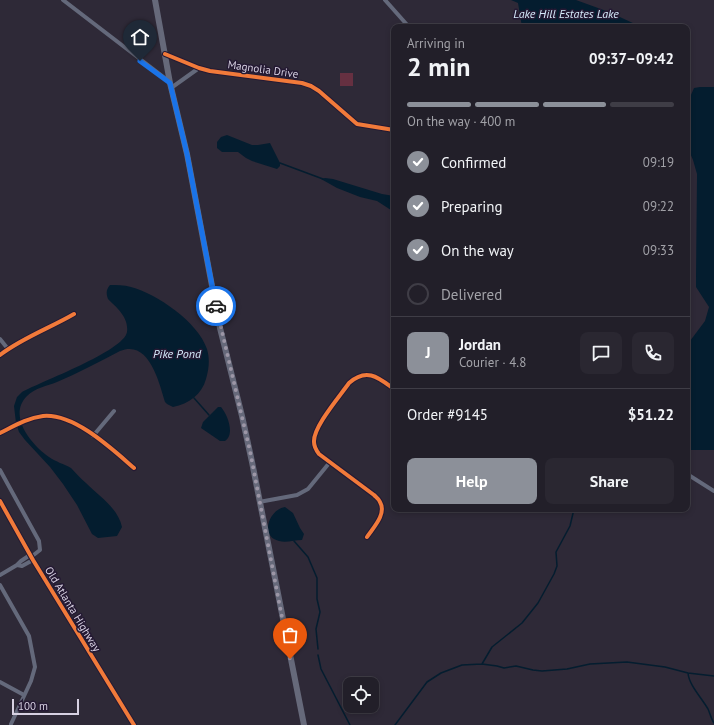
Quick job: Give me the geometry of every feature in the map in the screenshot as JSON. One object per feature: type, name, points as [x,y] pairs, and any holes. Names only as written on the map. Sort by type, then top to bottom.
[{"type":"main road","points":[[155,0],[171,85],[187,154],[220,328],[242,416],[304,725]]},
{"type":"street","points":[[63,0],[171,85],[199,68]]},
{"type":"street","points":[[385,0],[407,24]]},
{"type":"street","name":"Magnolia Drive","points":[[165,54],[199,68],[302,83],[311,86],[319,91],[356,124],[391,130]]},
{"type":"street","points":[[0,355],[8,348],[74,314]]},
{"type":"street","points":[[0,338],[8,348]]},
{"type":"street","points":[[367,537],[378,520],[382,510],[381,503],[374,495],[319,454],[313,443],[314,436],[320,424],[354,378],[373,375],[378,377],[391,388]]},
{"type":"street","points":[[93,436],[114,411]]},
{"type":"street","points":[[0,433],[27,420],[42,416],[51,416],[69,421],[93,436],[134,468]]},
{"type":"street","points":[[259,502],[297,495],[308,489],[330,462]]},
{"type":"street","points":[[0,470],[39,541],[40,550],[22,566],[17,565],[0,575]]},
{"type":"street","points":[[690,476],[714,492]]},
{"type":"street","name":"Old Atlanta Highway","points":[[0,501],[32,557],[134,725]]},
{"type":"street","points":[[0,585],[29,636],[35,667],[31,681],[11,724]]},
{"type":"street","points":[[0,682],[24,695]]},
{"type":"shaded area","points":[[340,73],[353,73],[353,86],[340,86]]},
{"type":"water","name":"Lake Hill Estates Lake","points":[[511,0],[576,0],[609,12],[635,24],[522,24],[518,3]]},
{"type":"water","points":[[714,87],[714,450],[690,450],[690,341],[705,321],[709,307],[696,287],[697,174],[690,153],[690,97],[694,88]]},
{"type":"water","points":[[227,135],[252,145],[270,143],[280,166],[277,169],[252,161],[238,152],[222,152],[217,148],[217,142],[221,137]]},
{"type":"water","points":[[321,179],[333,179],[391,196],[391,210],[377,201],[360,197],[337,188]]},
{"type":"water","name":"Pike Pond","points":[[110,285],[131,287],[153,296],[175,310],[186,319],[202,339],[209,356],[209,364],[204,384],[198,394],[194,398],[179,406],[173,407],[165,402],[160,384],[151,364],[138,351],[130,349],[120,351],[73,375],[37,389],[27,396],[22,404],[20,412],[24,430],[29,438],[42,452],[52,459],[71,468],[112,508],[120,520],[122,527],[117,536],[98,538],[92,534],[77,505],[63,484],[19,432],[16,423],[14,406],[17,397],[22,392],[97,357],[122,340],[127,332],[126,322],[118,309],[108,299],[107,292]]},
{"type":"water","points":[[218,407],[221,407],[228,420],[230,434],[225,441],[220,441],[201,428],[203,422]]},
{"type":"water","points":[[285,507],[293,513],[304,534],[302,540],[282,542],[273,539],[270,534],[268,524],[271,518],[279,509]]},
{"type":"waterway","points":[[280,163],[323,179]]},
{"type":"waterway","points":[[194,398],[209,415]]},
{"type":"waterway","points":[[482,664],[492,647],[522,623],[538,603],[554,574],[557,566],[556,552],[570,526],[573,512]]},
{"type":"waterway","points":[[294,541],[308,557],[317,578],[317,599],[320,612],[316,629],[318,649]]},
{"type":"waterway","points":[[318,655],[321,669],[350,725]]},
{"type":"waterway","points":[[395,725],[427,682],[441,673],[462,665],[482,664],[504,668],[516,666],[542,671],[567,669],[590,664],[627,662],[714,676]]},
{"type":"waterway","points":[[688,673],[691,682],[708,709],[714,723]]},
{"type":"cycle path","points":[[165,54],[210,71],[302,83],[311,86],[319,91],[357,124],[391,130]]},
{"type":"cycle path","points":[[0,355],[17,343],[74,314]]},
{"type":"cycle path","points":[[367,537],[381,516],[382,507],[380,501],[319,454],[316,450],[314,442],[322,420],[349,383],[355,378],[367,375],[373,376],[391,387]]},
{"type":"cycle path","points":[[0,433],[21,423],[43,416],[67,420],[80,426],[104,442],[134,468]]},
{"type":"cycle path","points":[[0,501],[33,560],[134,725]]},
{"type":"way so far","points":[[216,306],[250,451],[290,659]]},
{"type":"route","points":[[140,61],[170,83],[187,154],[216,306]]}]
